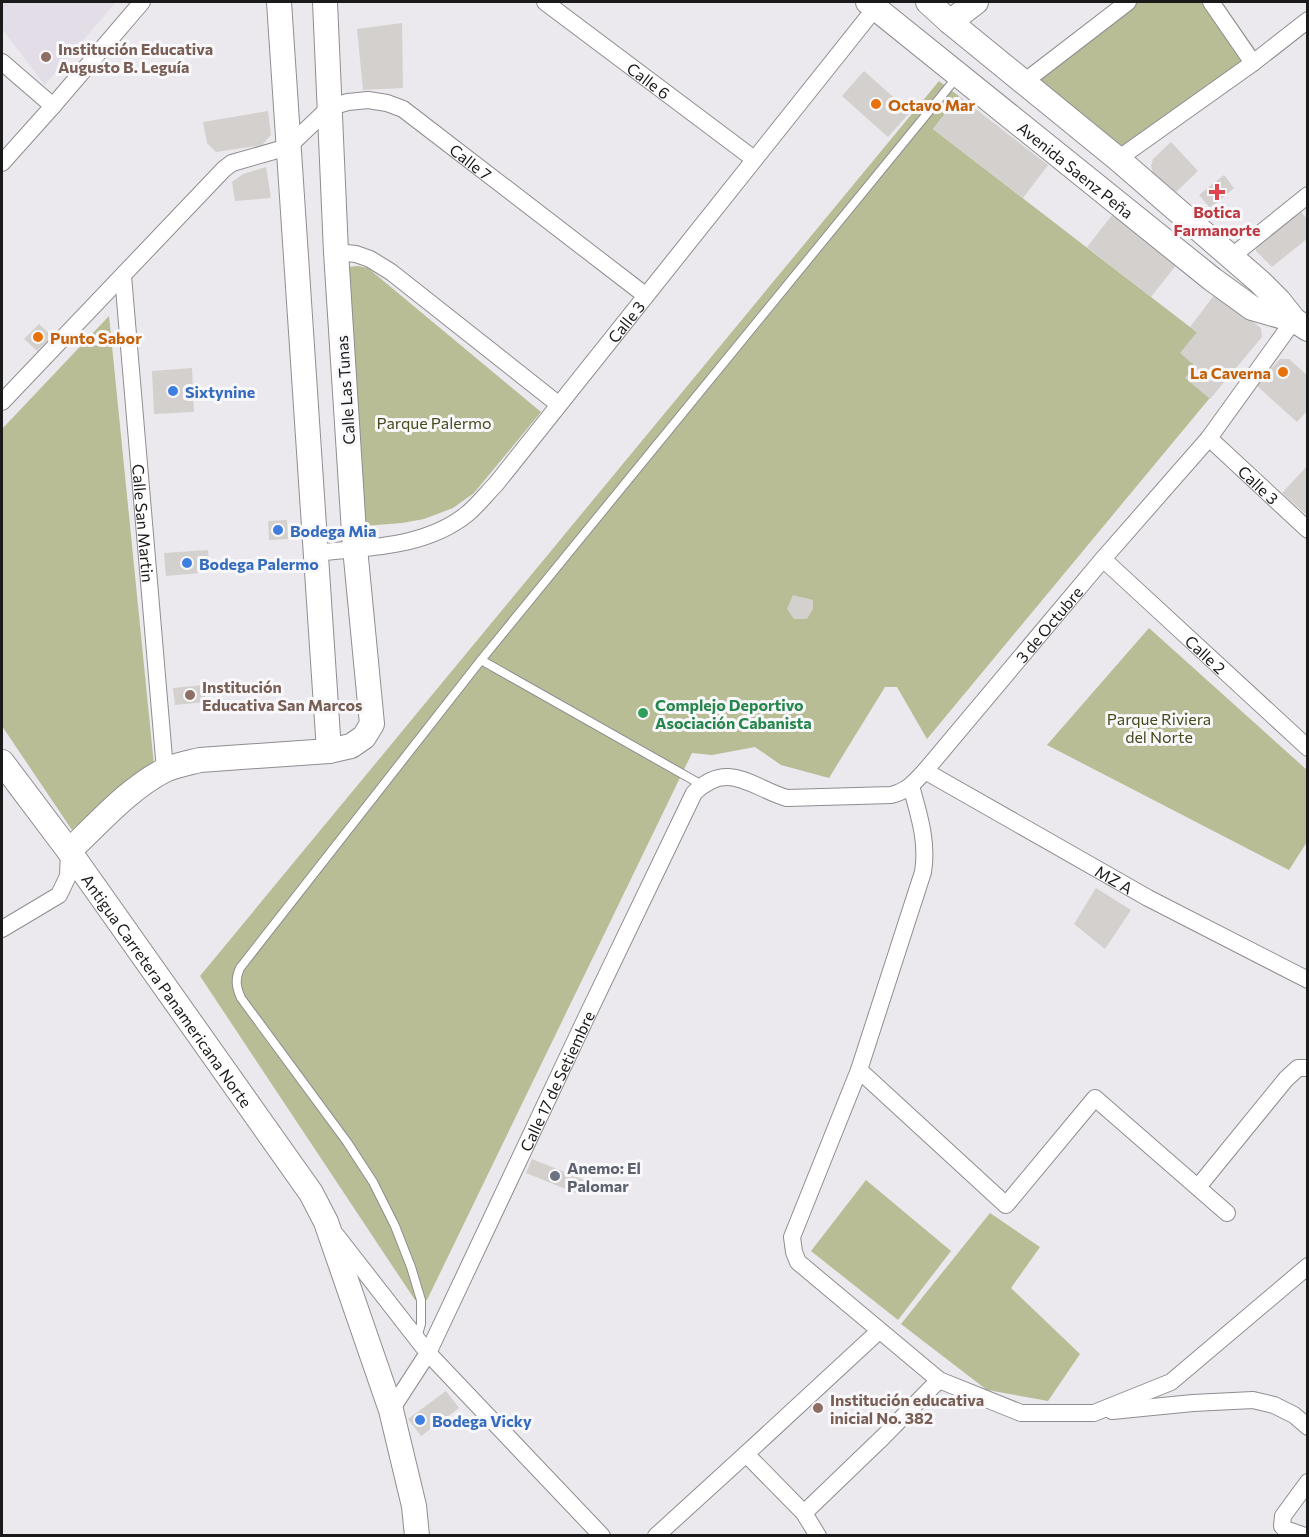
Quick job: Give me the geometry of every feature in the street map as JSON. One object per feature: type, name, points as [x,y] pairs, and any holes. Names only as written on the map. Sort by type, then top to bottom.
[{"type":"main road","points":[[279,2],[329,751]]},
{"type":"main road","name":"Calle Las Tunas","points":[[69,851],[141,785],[165,770],[200,760],[329,751],[351,746],[364,737],[372,724],[355,548],[336,252],[325,2]]},
{"type":"main road","name":"Avenida Saenz Peña","points":[[928,2],[1118,159],[1232,257],[1267,288],[1301,325]]},
{"type":"main road","points":[[950,22],[976,2]]},
{"type":"main road","name":"Avenida Saenz Peña","points":[[874,3],[959,75],[1212,279],[1252,308],[1301,325]]},
{"type":"main road","name":"Antigua Carretera Panamericana Norte","points":[[2,762],[69,851],[311,1193],[326,1222],[391,1410],[414,1506],[417,1536]]},
{"type":"street","points":[[2,163],[142,2]]},
{"type":"street","name":"Calle 6","points":[[545,2],[754,159]]},
{"type":"street","points":[[1024,82],[1128,2]]},
{"type":"street","points":[[1211,2],[1253,63]]},
{"type":"street","name":"Calle 3","points":[[316,553],[400,543],[434,534],[467,514],[496,484],[754,159],[874,3]]},
{"type":"street","points":[[1118,159],[1253,63],[1308,20]]},
{"type":"street","points":[[2,62],[53,106]]},
{"type":"street","name":"Calle 7","points":[[330,107],[368,100],[387,103],[403,109],[645,295]]},
{"type":"street","points":[[2,402],[224,168],[232,163],[288,147],[330,107]]},
{"type":"street","points":[[1232,257],[1308,195]]},
{"type":"street","points":[[336,252],[356,254],[391,272],[558,404]]},
{"type":"street","name":"Calle San Martin","points":[[123,276],[165,770]]},
{"type":"street","name":"3 de Octubre","points":[[702,785],[714,778],[727,776],[738,778],[788,798],[891,795],[911,786],[1103,559],[1209,438],[1301,325]]},
{"type":"street","name":"Calle 3","points":[[1209,438],[1308,530]]},
{"type":"street","name":"Calle 2","points":[[1103,559],[1308,748]]},
{"type":"street","name":"MZ A","points":[[925,771],[1148,898],[1308,980]]},
{"type":"street","name":"Calle 17 de Setiembre","points":[[391,1410],[428,1353],[688,804],[702,785]]},
{"type":"street","points":[[911,786],[925,840],[926,858],[923,872],[859,1070],[792,1237],[798,1262],[939,1380],[1021,1413],[1094,1413],[1193,1403],[1253,1400],[1274,1405],[1294,1415],[1308,1427]]},
{"type":"street","points":[[2,929],[59,895],[68,876],[69,851]]},
{"type":"street","points":[[1198,1187],[1286,1079],[1298,1068],[1308,1068]]},
{"type":"street","points":[[859,1070],[1006,1205],[1095,1098],[1227,1213]]},
{"type":"street","name":"Antigua Carretera Panamericana Norte","points":[[326,1222],[428,1353],[602,1536]]},
{"type":"street","points":[[1094,1413],[1171,1382],[1306,1272]]},
{"type":"street","points":[[656,1536],[879,1331]]},
{"type":"street","points":[[804,1513],[939,1380]]},
{"type":"street","points":[[746,1454],[804,1513],[818,1536]]},
{"type":"street","points":[[1305,1536],[1286,1529],[1282,1526],[1282,1522],[1283,1516],[1308,1482]]},
{"type":"lane","points":[[417,1339],[421,1323],[421,1300],[411,1267],[390,1217],[373,1182],[347,1142],[241,998],[236,978],[240,968],[481,660],[959,75]]},
{"type":"lane","points":[[481,660],[702,785]]},
{"type":"shaded area","name":"Institución Educativa Augusto B. Leguía","points":[[2,2],[116,2],[45,85],[2,29]]},
{"type":"green space","points":[[1125,2],[1222,2],[1257,52],[1109,168],[1016,88]]},
{"type":"green space","name":"Complejo Deportivo Asociación Cabanista","points":[[939,81],[959,96],[933,129],[1238,364],[927,739],[897,687],[885,687],[829,778],[781,765],[755,747],[712,755],[692,753],[427,1300],[415,1300],[200,976]]},
{"type":"green space","name":"Parque Palermo","points":[[347,267],[368,268],[541,412],[474,493],[453,508],[424,519],[364,526]]},
{"type":"green space","points":[[109,316],[154,765],[116,790],[72,830],[2,726],[2,429]]},
{"type":"green space","name":"Parque Riviera del Norte","points":[[1149,628],[1307,770],[1307,842],[1289,870],[1047,745]]},
{"type":"green space","points":[[866,1180],[951,1251],[898,1320],[811,1251]]},
{"type":"green space","points":[[990,1213],[1040,1247],[1011,1288],[1080,1354],[1048,1401],[987,1390],[901,1324]]},
{"type":"building","points":[[402,23],[403,88],[363,90],[357,29]]},
{"type":"building","name":"Octavo Mar","points":[[864,71],[910,112],[888,137],[842,96]]},
{"type":"building","points":[[959,96],[1048,165],[1023,198],[933,129]]},
{"type":"building","points":[[268,111],[271,135],[262,145],[216,152],[207,143],[203,122]]},
{"type":"building","points":[[1171,142],[1198,171],[1176,192],[1153,173],[1151,166],[1153,159]]},
{"type":"building","points":[[266,167],[271,198],[235,201],[232,182],[243,174]]},
{"type":"building","name":"Botica Farmanorte","points":[[1224,175],[1234,188],[1210,208],[1199,195]]},
{"type":"building","points":[[1296,206],[1308,220],[1308,238],[1272,267],[1256,251],[1256,240]]},
{"type":"building","points":[[1113,214],[1177,264],[1151,297],[1087,247]]},
{"type":"building","points":[[1215,294],[1261,328],[1262,337],[1210,399],[1185,378],[1195,366],[1180,353],[1197,332],[1190,327]]},
{"type":"building","name":"Punto Sabor","points":[[39,324],[52,336],[37,351],[24,339]]},
{"type":"building","points":[[1280,359],[1289,359],[1308,376],[1308,410],[1297,422],[1256,385]]},
{"type":"building","name":"Sixtynine","points":[[192,368],[194,412],[154,414],[152,371]]},
{"type":"building","points":[[1308,465],[1308,516],[1282,493]]},
{"type":"building","name":"Bodega Mia","points":[[287,520],[288,539],[269,540],[268,521]]},
{"type":"building","name":"Bodega Palermo","points":[[208,550],[210,572],[166,576],[164,553]]},
{"type":"building","points":[[793,595],[813,600],[813,609],[807,619],[794,619],[787,609]]},
{"type":"building","name":"Institución Educativa San Marcos","points":[[204,685],[206,702],[175,705],[173,688]]},
{"type":"building","points":[[786,700],[792,700],[796,707],[792,714],[786,714],[782,710],[782,704]]},
{"type":"building","points":[[1096,888],[1131,910],[1105,949],[1074,924]]},
{"type":"building","name":"Anemo: El Palomar","points":[[532,1159],[584,1180],[578,1194],[526,1173]]},
{"type":"building","points":[[446,1391],[459,1408],[421,1436],[408,1419]]},
{"type":"place","name":"Institución Educativa Augusto B. Leguía","points":[[46,57]]},
{"type":"place","name":"Octavo Mar","points":[[876,104]]},
{"type":"place","name":"Botica Farmanorte","points":[[1217,192]]},
{"type":"place","name":"Punto Sabor","points":[[38,337]]},
{"type":"place","name":"La Caverna","points":[[1283,372]]},
{"type":"place","name":"Sixtynine","points":[[173,391]]},
{"type":"place","name":"Bodega Mia","points":[[278,530]]},
{"type":"place","name":"Bodega Palermo","points":[[187,563]]},
{"type":"place","name":"Institución Educativa San Marcos","points":[[190,695]]},
{"type":"place","name":"Complejo Deportivo Asociación Cabanista","points":[[643,713]]},
{"type":"place","name":"Anemo: El Palomar","points":[[555,1176]]},
{"type":"place","name":"Institución educativa inicial No. 382","points":[[818,1408]]},
{"type":"place","name":"Bodega Vicky","points":[[420,1420]]}]
